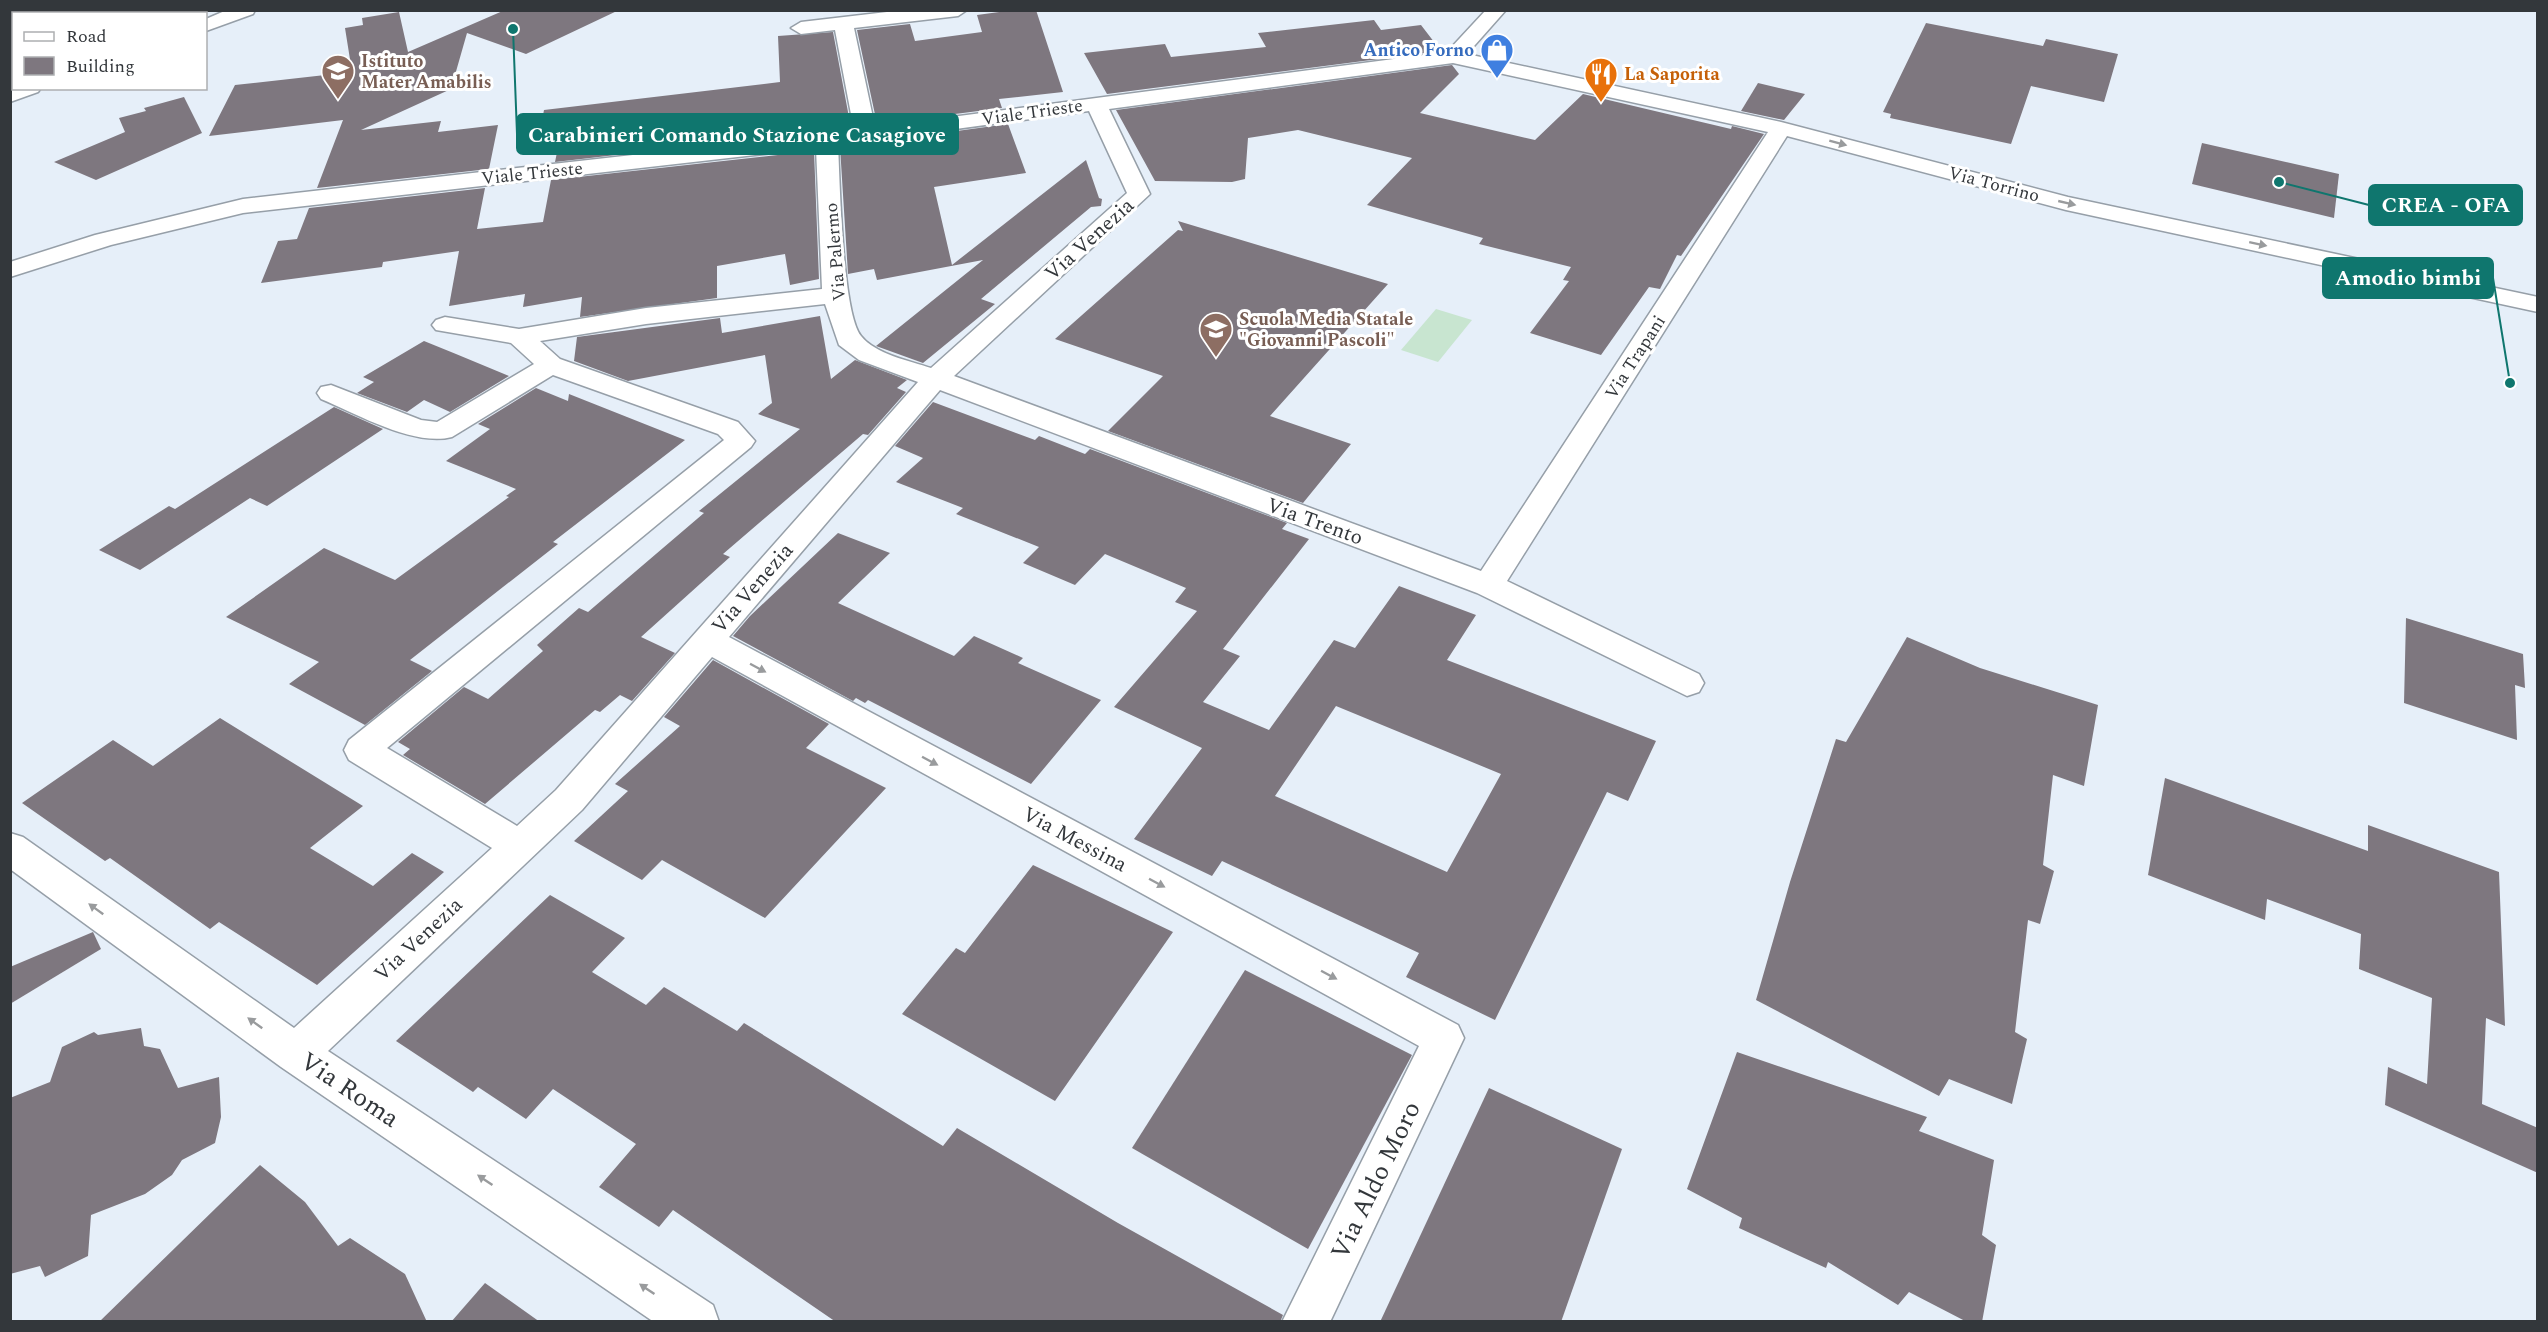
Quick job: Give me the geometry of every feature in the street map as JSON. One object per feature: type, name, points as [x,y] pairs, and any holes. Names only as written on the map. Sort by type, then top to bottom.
[{"type":"street","points":[[207,25],[246,10]]},
{"type":"street","points":[[801,28],[958,10]]},
{"type":"street","points":[[1453,57],[1497,10]]},
{"type":"street","points":[[844,24],[866,135]]},
{"type":"street","name":"Viale Trieste","points":[[10,270],[104,240],[243,206],[826,140],[1453,57]]},
{"type":"street","name":"Via Torrino","points":[[1453,57],[1781,128],[2066,203],[2538,305]]},
{"type":"street","points":[[10,96],[26,90]]},
{"type":"street","name":"Via Venezia","points":[[296,1053],[569,800],[934,380],[1138,194],[1096,104]]},
{"type":"street","name":"Via Trapani","points":[[1488,585],[1781,128]]},
{"type":"street","name":"Via Palermo","points":[[826,140],[836,295],[848,339],[868,354],[934,380]]},
{"type":"street","points":[[445,325],[519,337],[646,316],[836,295]]},
{"type":"street","points":[[519,337],[551,365],[728,428],[741,441],[361,750],[519,846]]},
{"type":"street","points":[[331,393],[416,428],[442,431],[551,365]]},
{"type":"street","name":"Via Trento","points":[[934,380],[1488,585],[1687,683]]},
{"type":"street","name":"Via Messina","points":[[707,640],[1444,1038]]},
{"type":"street","name":"Via Roma","points":[[10,848],[296,1053],[696,1322]]},
{"type":"street","name":"Via Aldo Moro","points":[[1305,1322],[1444,1038]]},
{"type":"green space","points":[[1436,309],[1472,320],[1438,362],[1401,350]]},
{"type":"building","points":[[505,10],[619,10],[526,54],[467,33],[451,89],[361,130],[441,121],[438,132],[498,125],[489,169],[317,188],[343,120],[209,136],[235,85],[352,72],[345,28],[363,25],[362,18],[399,12],[408,52]]},
{"type":"building","points":[[1014,10],[1036,10],[1063,92],[999,99],[1002,108],[877,124],[857,30],[910,24],[915,41],[982,32],[977,15]]},
{"type":"building","points":[[1374,20],[1381,30],[1421,25],[1441,51],[1107,94],[1084,53],[1165,44],[1171,57],[1266,47],[1258,33]]},
{"type":"building","points":[[1926,23],[2043,46],[2046,39],[2118,54],[2104,102],[2031,86],[2011,144],[1890,118],[1891,114],[1883,112]]},
{"type":"building","points":[[833,32],[851,128],[555,162],[560,138],[538,141],[544,110],[780,82],[778,36]]},
{"type":"building","points":[[1452,65],[1459,74],[1420,113],[1535,140],[1583,94],[1731,129],[1732,126],[1764,134],[1681,256],[1677,255],[1660,289],[1649,287],[1601,355],[1530,333],[1569,281],[1563,280],[1571,267],[1479,244],[1483,238],[1367,205],[1412,158],[1298,130],[1248,138],[1245,179],[1232,182],[1155,181],[1116,110]]},
{"type":"building","points":[[1758,83],[1805,94],[1784,120],[1741,111]]},
{"type":"building","points":[[184,97],[202,133],[96,180],[54,162],[125,132],[119,118],[146,111],[144,108]]},
{"type":"building","points":[[1008,124],[1026,173],[934,187],[952,265],[1086,160],[1099,198],[1102,199],[1101,206],[1091,207],[981,299],[995,304],[923,363],[876,346],[983,260],[877,280],[874,269],[848,274],[840,147]]},
{"type":"building","points":[[2202,143],[2339,174],[2334,218],[2192,184]]},
{"type":"building","points":[[814,151],[819,279],[790,285],[785,254],[717,266],[717,298],[580,317],[582,297],[523,307],[525,294],[449,306],[459,251],[383,262],[382,267],[261,283],[278,241],[297,239],[309,208],[485,188],[477,229],[543,222],[551,180]]},
{"type":"building","name":"Scuola Media Statale \"Giovanni Pascoli\"","points":[[1178,221],[1388,284],[1270,416],[1351,444],[1303,503],[1108,431],[1163,376],[1055,339],[1178,230],[1183,231]]},
{"type":"building","points":[[820,316],[831,379],[855,360],[907,380],[897,388],[906,392],[868,435],[863,434],[723,554],[730,557],[641,637],[675,653],[632,701],[620,695],[600,712],[595,710],[485,804],[403,755],[410,749],[398,742],[464,687],[488,699],[543,651],[537,645],[579,608],[588,612],[704,513],[699,511],[800,429],[758,414],[772,403],[765,355],[628,381],[574,361],[577,337],[720,318],[722,333]]},
{"type":"building","points":[[424,341],[509,376],[450,412],[424,400],[407,412],[357,393],[374,382],[363,377]]},
{"type":"building","points":[[536,388],[568,401],[569,394],[685,440],[553,542],[558,544],[410,660],[432,671],[365,725],[289,684],[319,662],[226,617],[324,548],[395,580],[509,497],[506,496],[516,489],[446,461],[490,429],[478,424]]},
{"type":"building","points":[[933,402],[1035,440],[1039,436],[1085,454],[1090,449],[1287,523],[1282,529],[1309,539],[1223,649],[1240,656],[1203,702],[1269,730],[1334,640],[1355,648],[1399,586],[1476,615],[1447,660],[1656,741],[1628,801],[1607,792],[1495,1020],[1406,977],[1419,953],[1222,861],[1212,876],[1134,839],[1202,748],[1114,707],[1197,611],[1175,602],[1186,588],[1105,554],[1075,585],[1023,563],[1039,547],[956,514],[963,508],[896,482],[923,458],[895,446]],"holes":[[[1336,706],[1501,774],[1447,872],[1275,796]]]},
{"type":"building","points":[[334,407],[383,429],[267,506],[250,498],[140,570],[99,550],[169,506],[175,509]]},
{"type":"building","points":[[838,533],[890,553],[838,603],[954,656],[974,636],[1023,658],[1018,663],[1101,700],[1031,784],[868,700],[865,703],[856,698],[853,701],[733,636],[750,616]]},
{"type":"building","points":[[2406,618],[2523,654],[2525,688],[2515,685],[2517,740],[2404,703]]},
{"type":"building","points":[[1907,637],[1980,668],[2098,705],[2084,786],[2053,775],[2043,865],[2054,871],[2040,924],[2028,920],[2015,1032],[2027,1039],[2012,1104],[1949,1079],[1939,1096],[1756,1000],[1790,882],[1836,739],[1846,742]]},
{"type":"building","points":[[713,660],[829,724],[806,748],[886,788],[765,918],[662,860],[642,880],[574,841],[628,791],[615,784],[680,726],[664,717]]},
{"type":"building","points":[[220,718],[363,806],[310,848],[373,886],[412,853],[444,872],[317,985],[219,922],[210,929],[110,858],[105,861],[22,803],[113,740],[153,766]]},
{"type":"building","points":[[2165,778],[2368,851],[2368,825],[2499,872],[2505,1026],[2486,1018],[2482,1104],[2538,1128],[2538,1173],[2385,1105],[2388,1067],[2427,1084],[2432,998],[2359,969],[2361,934],[2267,899],[2265,920],[2148,875]]},
{"type":"building","points":[[1033,865],[1173,932],[1055,1101],[902,1014],[956,948],[965,953]]},
{"type":"building","points":[[550,895],[625,938],[592,972],[646,1005],[664,987],[737,1031],[744,1023],[943,1146],[957,1128],[1118,1223],[1283,1315],[1280,1322],[836,1322],[673,1210],[659,1227],[599,1187],[636,1144],[553,1089],[526,1119],[478,1087],[473,1092],[396,1041]]},
{"type":"building","points":[[93,932],[101,949],[10,1004],[10,967]]},
{"type":"building","points":[[1245,970],[1412,1055],[1308,1249],[1132,1148]]},
{"type":"building","points":[[141,1028],[144,1046],[160,1049],[178,1088],[219,1077],[221,1117],[215,1143],[182,1160],[172,1175],[145,1194],[91,1215],[88,1256],[45,1277],[40,1266],[10,1274],[10,1098],[50,1082],[62,1047],[94,1032],[98,1035]]},
{"type":"building","points":[[1737,1052],[1927,1117],[1919,1131],[1994,1160],[1982,1235],[1996,1245],[1982,1322],[1967,1322],[1909,1292],[1898,1305],[1828,1262],[1826,1268],[1739,1228],[1742,1218],[1687,1189]]},
{"type":"building","points":[[1489,1088],[1622,1149],[1561,1322],[1380,1322]]},
{"type":"building","points":[[260,1165],[305,1202],[338,1246],[350,1238],[405,1274],[427,1322],[99,1322]]},
{"type":"building","points":[[485,1283],[540,1322],[451,1322]]},
{"type":"place","name":"Carabinieri Comando Stazione Casagiove","points":[[513,29]]},
{"type":"place","name":"Antico Forno","points":[[1497,79]]},
{"type":"place","name":"Istituto Mater Amabilis","points":[[338,100]]},
{"type":"place","name":"La Saporita","points":[[1601,103]]},
{"type":"place","name":"CREA - OFA","points":[[2279,182]]},
{"type":"place","name":"Scuola Media Statale \"Giovanni Pascoli\"","points":[[1216,358]]},
{"type":"place","name":"Amodio bimbi","points":[[2510,383]]}]
